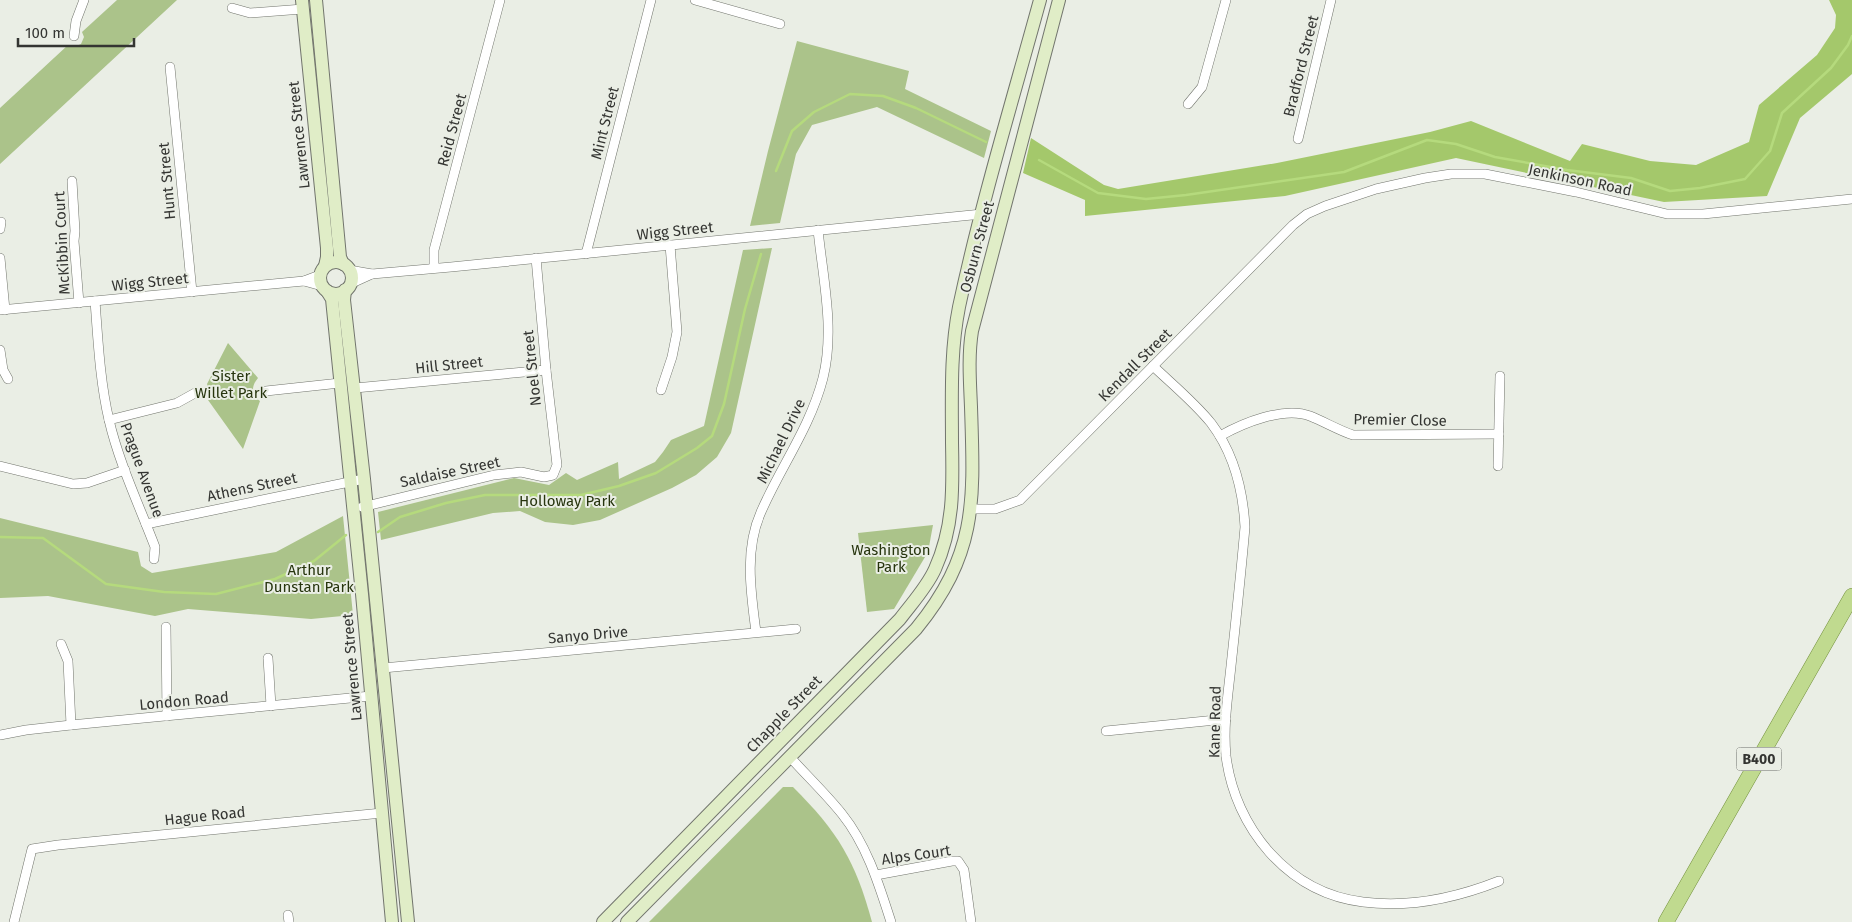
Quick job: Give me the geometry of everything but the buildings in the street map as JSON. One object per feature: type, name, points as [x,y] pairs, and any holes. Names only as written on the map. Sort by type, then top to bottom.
[{"type":"main road","name":"B400","points":[[1666,922],[1852,596]]},
{"type":"street","points":[[74,36],[76,21],[84,0]]},
{"type":"street","name":"Reid Street","points":[[434,268],[434,250],[500,0]]},
{"type":"street","name":"Mint Street","points":[[586,254],[651,0]]},
{"type":"street","points":[[694,0],[780,24]]},
{"type":"street","name":"Osburn Street","points":[[952,506],[953,354],[959,309],[982,214],[1040,0]]},
{"type":"street","name":"Osburn Street","points":[[970,509],[973,487],[970,381],[971,340],[976,312],[1060,0]]},
{"type":"street","points":[[1188,104],[1202,87],[1226,0]]},
{"type":"street","name":"Bradford Street","points":[[1298,139],[1331,0]]},
{"type":"street","points":[[232,8],[250,13],[303,4],[316,4]]},
{"type":"street","name":"Lawrence Street","points":[[303,4],[327,257],[324,280],[332,299],[350,482],[360,507],[382,668],[408,922]]},
{"type":"street","name":"Lawrence Street","points":[[316,4],[340,257],[346,267]]},
{"type":"street","name":"Hunt Street","points":[[170,67],[192,292]]},
{"type":"street","points":[[316,139],[329,137]]},
{"type":"street","name":"Jenkinson Road","points":[[1307,214],[1376,189],[1425,178],[1468,173],[1485,174],[1576,192],[1667,214],[1703,214],[1852,199]]},
{"type":"street","name":"McKibbin Court","points":[[72,181],[75,223],[74,241],[80,303]]},
{"type":"street","points":[[982,214],[1002,216]]},
{"type":"street","name":"Wigg Street","points":[[346,267],[372,274],[982,214]]},
{"type":"street","name":"Kendall Street","points":[[970,509],[995,509],[1020,500],[1293,225],[1307,214]]},
{"type":"street","name":"Michael Drive","points":[[756,632],[750,568],[753,541],[760,513],[806,426],[816,402],[823,376],[827,350],[828,323],[818,230]]},
{"type":"street","points":[[661,390],[672,357],[677,332],[670,245]]},
{"type":"street","points":[[0,258],[2,310]]},
{"type":"street","name":"Noel Street","points":[[536,258],[557,465],[553,475]]},
{"type":"street","points":[[334,262],[346,267],[351,274],[348,287],[336,294],[324,280],[334,262]]},
{"type":"street","name":"Wigg Street","points":[[348,287],[372,274]]},
{"type":"street","name":"Wigg Street","points":[[2,310],[324,280]]},
{"type":"street","name":"Lawrence Street","points":[[348,287],[344,300],[364,479],[360,507],[369,669],[392,922]]},
{"type":"street","name":"Prague Avenue","points":[[95,301],[105,399],[109,420],[125,470],[154,547],[154,559]]},
{"type":"street","points":[[0,350],[3,370],[8,379]]},
{"type":"street","name":"Kane Road","points":[[1153,366],[1210,421],[1220,436],[1237,475],[1243,500],[1245,527],[1226,719],[1226,754],[1230,780],[1236,798],[1252,830],[1272,856],[1296,876],[1345,899],[1397,904],[1451,897],[1499,881]]},
{"type":"street","name":"Hill Street","points":[[355,388],[546,370]]},
{"type":"street","points":[[1498,466],[1500,376]]},
{"type":"street","points":[[266,390],[340,383]]},
{"type":"street","points":[[109,420],[177,403],[196,393]]},
{"type":"street","name":"Premier Close","points":[[1220,436],[1242,424],[1292,413],[1311,416],[1340,431],[1353,435],[1499,434]]},
{"type":"street","points":[[0,466],[80,484],[109,477],[125,470]]},
{"type":"street","name":"Saldaise Street","points":[[360,507],[494,475],[521,472],[544,477],[553,475]]},
{"type":"street","name":"Athens Street","points":[[146,524],[364,479]]},
{"type":"street","points":[[627,922],[916,629],[937,601],[956,567],[961,553],[970,509],[952,506]]},
{"type":"street","name":"Chapple Street","points":[[603,922],[900,618],[920,593],[934,571],[942,552],[952,506]]},
{"type":"street","points":[[166,628],[167,716]]},
{"type":"street","name":"Sanyo Drive","points":[[382,668],[796,629]]},
{"type":"street","points":[[61,644],[68,661],[71,724]]},
{"type":"street","points":[[268,658],[271,706]]},
{"type":"street","points":[[369,669],[382,668]]},
{"type":"street","points":[[371,696],[385,694]]},
{"type":"street","name":"London Road","points":[[0,735],[71,724],[371,696]]},
{"type":"street","points":[[1106,731],[1226,719]]},
{"type":"street","points":[[776,745],[790,757],[843,814],[861,844],[876,875],[891,922]]},
{"type":"street","name":"Hague Road","points":[[32,850],[58,845],[382,812]]},
{"type":"street","points":[[14,922],[32,850],[25,843]]},
{"type":"street","name":"Alps Court","points":[[876,875],[952,861],[958,862],[964,870],[971,922]]},
{"type":"green space","points":[[117,0],[177,0],[0,164],[0,108],[68,45],[74,47],[81,44],[84,37],[82,32]]},
{"type":"green space","points":[[1829,0],[1852,0],[1852,74],[1800,118],[1767,196],[1664,202],[1456,158],[1285,196],[1085,216],[1085,200],[1023,173],[1031,138],[1104,185],[1118,189],[1277,163],[1430,132],[1471,121],[1570,161],[1582,144],[1650,161],[1696,165],[1749,142],[1759,105],[1817,55],[1835,28],[1836,15]]},
{"type":"green space","points":[[797,41],[909,71],[905,89],[991,131],[984,158],[877,107],[812,125],[796,154],[780,223],[750,226]]},
{"type":"green space","name":"Holloway Park","points":[[772,248],[731,433],[717,457],[696,475],[672,488],[600,520],[573,525],[545,522],[520,511],[493,513],[381,540],[378,512],[514,478],[549,485],[566,473],[577,480],[618,462],[619,479],[655,462],[671,440],[704,426],[743,250]]},
{"type":"green space","name":"Sister Willet Park","points":[[228,343],[258,378],[253,390],[255,396],[260,401],[243,449],[208,400],[210,393],[207,384]]},
{"type":"green space","name":"Arthur Dunstan Park","points":[[343,516],[353,615],[311,619],[188,609],[155,616],[48,596],[0,598],[0,518],[138,552],[141,566],[152,573],[276,552]]},
{"type":"green space","name":"Washington Park","points":[[933,525],[928,552],[894,609],[867,612],[858,533]]},
{"type":"green space","points":[[783,787],[793,787],[809,803],[843,848],[859,881],[872,922],[649,922]]},
{"type":"waterway","points":[[1039,160],[1098,193],[1146,199],[1344,172],[1427,140],[1456,144],[1495,157],[1567,170],[1631,178],[1670,191],[1700,188],[1745,179],[1770,151],[1782,113],[1831,68],[1848,45],[1852,36]]},
{"type":"waterway","points":[[776,171],[792,131],[814,112],[850,94],[883,96],[916,108],[986,142]]},
{"type":"waterway","points":[[378,532],[400,517],[446,503],[485,495],[581,495],[619,486],[656,473],[697,448],[712,436],[724,404],[745,309],[761,254]]},
{"type":"waterway","points":[[0,537],[43,538],[106,584],[164,592],[216,594],[275,579],[314,561],[346,535]]}]
